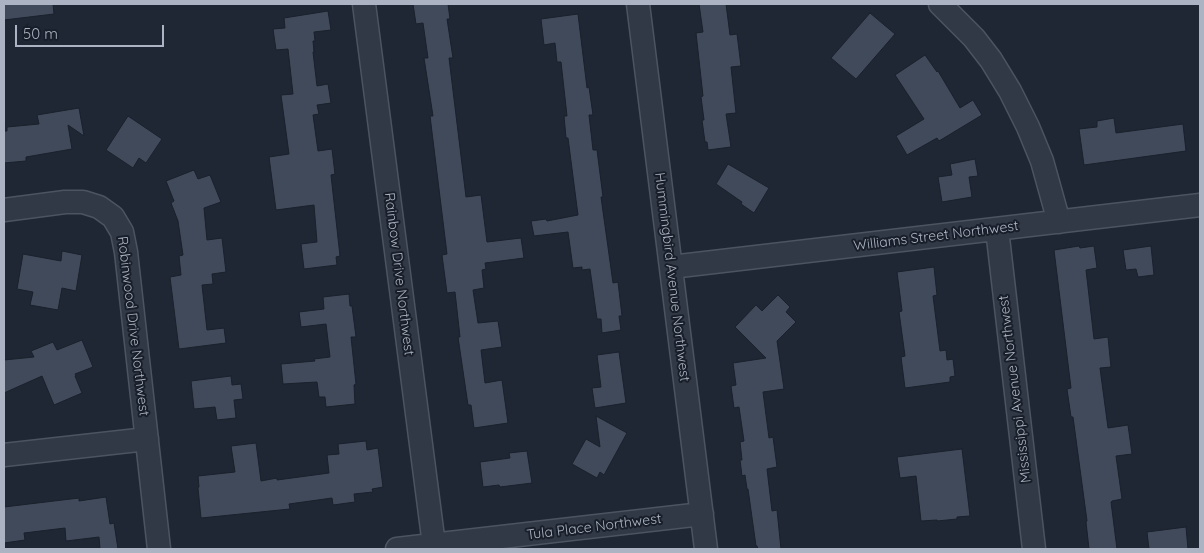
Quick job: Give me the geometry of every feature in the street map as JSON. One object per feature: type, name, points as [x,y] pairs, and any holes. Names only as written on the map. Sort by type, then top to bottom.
[{"type":"street","name":"Rainbow Drive Northwest","points":[[364,4],[434,545]]},
{"type":"street","name":"Hummingbird Avenue Northwest","points":[[638,4],[706,549]]},
{"type":"street","points":[[940,4],[974,38],[991,60],[1010,91],[1042,161],[1060,222]]},
{"type":"street","name":"Robinwood Drive Northwest","points":[[4,210],[65,202],[83,202],[99,207],[113,217],[122,232],[126,252],[159,549]]},
{"type":"street","name":"Williams Street Northwest","points":[[671,267],[1200,205]]},
{"type":"street","name":"Mississippi Avenue Northwest","points":[[997,229],[1034,549]]},
{"type":"street","points":[[4,455],[147,439]]},
{"type":"street","name":"Tula Place Northwest","points":[[397,549],[702,514]]},
{"type":"building","points":[[4,4],[53,4],[54,14],[4,20]]},
{"type":"building","points":[[413,4],[448,4],[450,19],[447,19],[453,58],[449,58],[466,197],[481,195],[487,242],[521,238],[524,258],[485,263],[486,269],[482,270],[484,288],[473,290],[478,323],[498,321],[502,347],[481,350],[485,383],[502,380],[508,423],[474,428],[471,405],[468,405],[458,337],[460,337],[455,292],[447,293],[442,255],[447,254],[430,116],[433,116],[424,58],[428,58],[423,23],[416,24]]},
{"type":"building","points":[[699,4],[726,4],[730,35],[737,34],[741,66],[731,67],[736,113],[726,114],[731,147],[708,150],[707,142],[705,142],[701,97],[703,96],[696,33],[703,32]]},
{"type":"building","points":[[328,11],[331,30],[314,32],[313,52],[317,86],[328,84],[331,103],[317,105],[319,114],[313,115],[318,151],[332,149],[335,174],[331,175],[340,256],[336,257],[337,265],[304,269],[301,244],[317,242],[314,205],[276,210],[269,157],[289,154],[281,95],[293,94],[288,49],[276,50],[273,29],[285,28],[284,18]]},
{"type":"building","points":[[870,13],[895,34],[856,79],[831,58]]},
{"type":"building","points":[[578,14],[587,88],[589,87],[593,115],[589,115],[593,150],[597,150],[603,197],[601,197],[613,283],[618,282],[622,316],[619,316],[621,330],[602,333],[601,319],[597,319],[590,269],[582,270],[582,267],[573,268],[568,232],[534,236],[531,221],[546,219],[547,221],[578,215],[568,138],[566,138],[564,116],[567,116],[561,62],[557,62],[555,43],[544,45],[541,19]]},
{"type":"building","points":[[925,55],[938,71],[960,108],[973,100],[982,115],[939,141],[937,138],[907,155],[896,136],[924,119],[895,75]]},
{"type":"building","points":[[79,108],[84,136],[68,125],[72,149],[26,157],[26,161],[4,163],[4,131],[7,131],[7,127],[39,124],[37,115]]},
{"type":"building","points":[[128,116],[162,139],[146,163],[139,158],[133,168],[106,150]]},
{"type":"building","points":[[1114,118],[1116,133],[1183,124],[1186,151],[1084,165],[1079,129],[1097,127],[1097,121]]},
{"type":"building","points":[[975,159],[978,176],[969,177],[972,197],[942,202],[938,177],[952,175],[950,164]]},
{"type":"building","points":[[728,164],[769,188],[754,213],[716,184]]},
{"type":"building","points":[[194,170],[198,179],[210,175],[221,202],[204,208],[207,240],[222,238],[226,272],[212,274],[213,284],[202,285],[207,330],[224,328],[226,343],[179,349],[170,277],[181,275],[179,256],[183,255],[178,221],[171,203],[174,201],[166,181]]},
{"type":"building","points":[[1079,246],[1080,248],[1094,246],[1097,268],[1086,270],[1094,339],[1108,337],[1111,367],[1100,368],[1108,428],[1128,425],[1132,454],[1116,456],[1122,499],[1111,502],[1117,549],[1089,549],[1073,417],[1071,417],[1067,389],[1071,388],[1054,250]]},
{"type":"building","points":[[1151,246],[1154,275],[1138,277],[1136,269],[1126,270],[1123,250]]},
{"type":"building","points":[[62,251],[82,255],[76,291],[62,288],[58,310],[30,305],[33,292],[17,289],[23,254],[61,261]]},
{"type":"building","points":[[934,267],[937,295],[933,296],[940,351],[946,350],[947,360],[953,359],[955,376],[950,377],[950,382],[905,388],[901,357],[905,356],[899,312],[902,311],[897,272]]},
{"type":"building","points":[[349,294],[356,337],[351,337],[356,384],[354,385],[355,404],[326,407],[325,397],[319,397],[317,382],[283,384],[281,364],[315,361],[314,359],[330,357],[326,324],[301,327],[299,312],[324,309],[323,297]]},
{"type":"building","points":[[778,295],[790,307],[786,312],[796,322],[777,341],[784,389],[763,392],[769,438],[773,437],[777,467],[767,469],[772,511],[777,510],[781,549],[758,549],[745,475],[742,476],[740,442],[744,441],[739,407],[734,408],[731,386],[736,385],[733,363],[766,358],[735,327],[756,305],[762,311]]},
{"type":"building","points":[[82,340],[93,367],[75,374],[82,393],[54,405],[42,376],[4,393],[4,360],[34,357],[31,351],[53,342],[57,350]]},
{"type":"building","points":[[619,352],[626,403],[595,408],[592,388],[601,387],[597,355]]},
{"type":"building","points":[[231,376],[232,385],[241,384],[243,399],[234,400],[236,418],[217,420],[215,407],[194,409],[191,381]]},
{"type":"building","points":[[596,416],[627,433],[604,475],[600,472],[597,478],[572,464],[586,439],[600,447]]},
{"type":"building","points":[[366,441],[367,450],[378,448],[383,487],[372,489],[373,492],[354,494],[355,502],[333,505],[332,498],[289,504],[290,509],[201,518],[198,476],[235,472],[231,446],[256,443],[261,481],[329,473],[327,455],[339,454],[338,444]]},
{"type":"building","points":[[962,449],[970,516],[957,517],[957,519],[921,521],[916,476],[900,478],[897,457]]},
{"type":"building","points":[[527,451],[532,483],[483,487],[480,462],[510,458],[509,453]]},
{"type":"building","points":[[106,497],[110,524],[114,523],[118,549],[100,549],[99,537],[66,541],[65,528],[24,533],[25,540],[4,543],[4,507],[79,498],[79,501]]},
{"type":"building","points":[[1186,527],[1188,549],[1149,549],[1147,532]]}]
